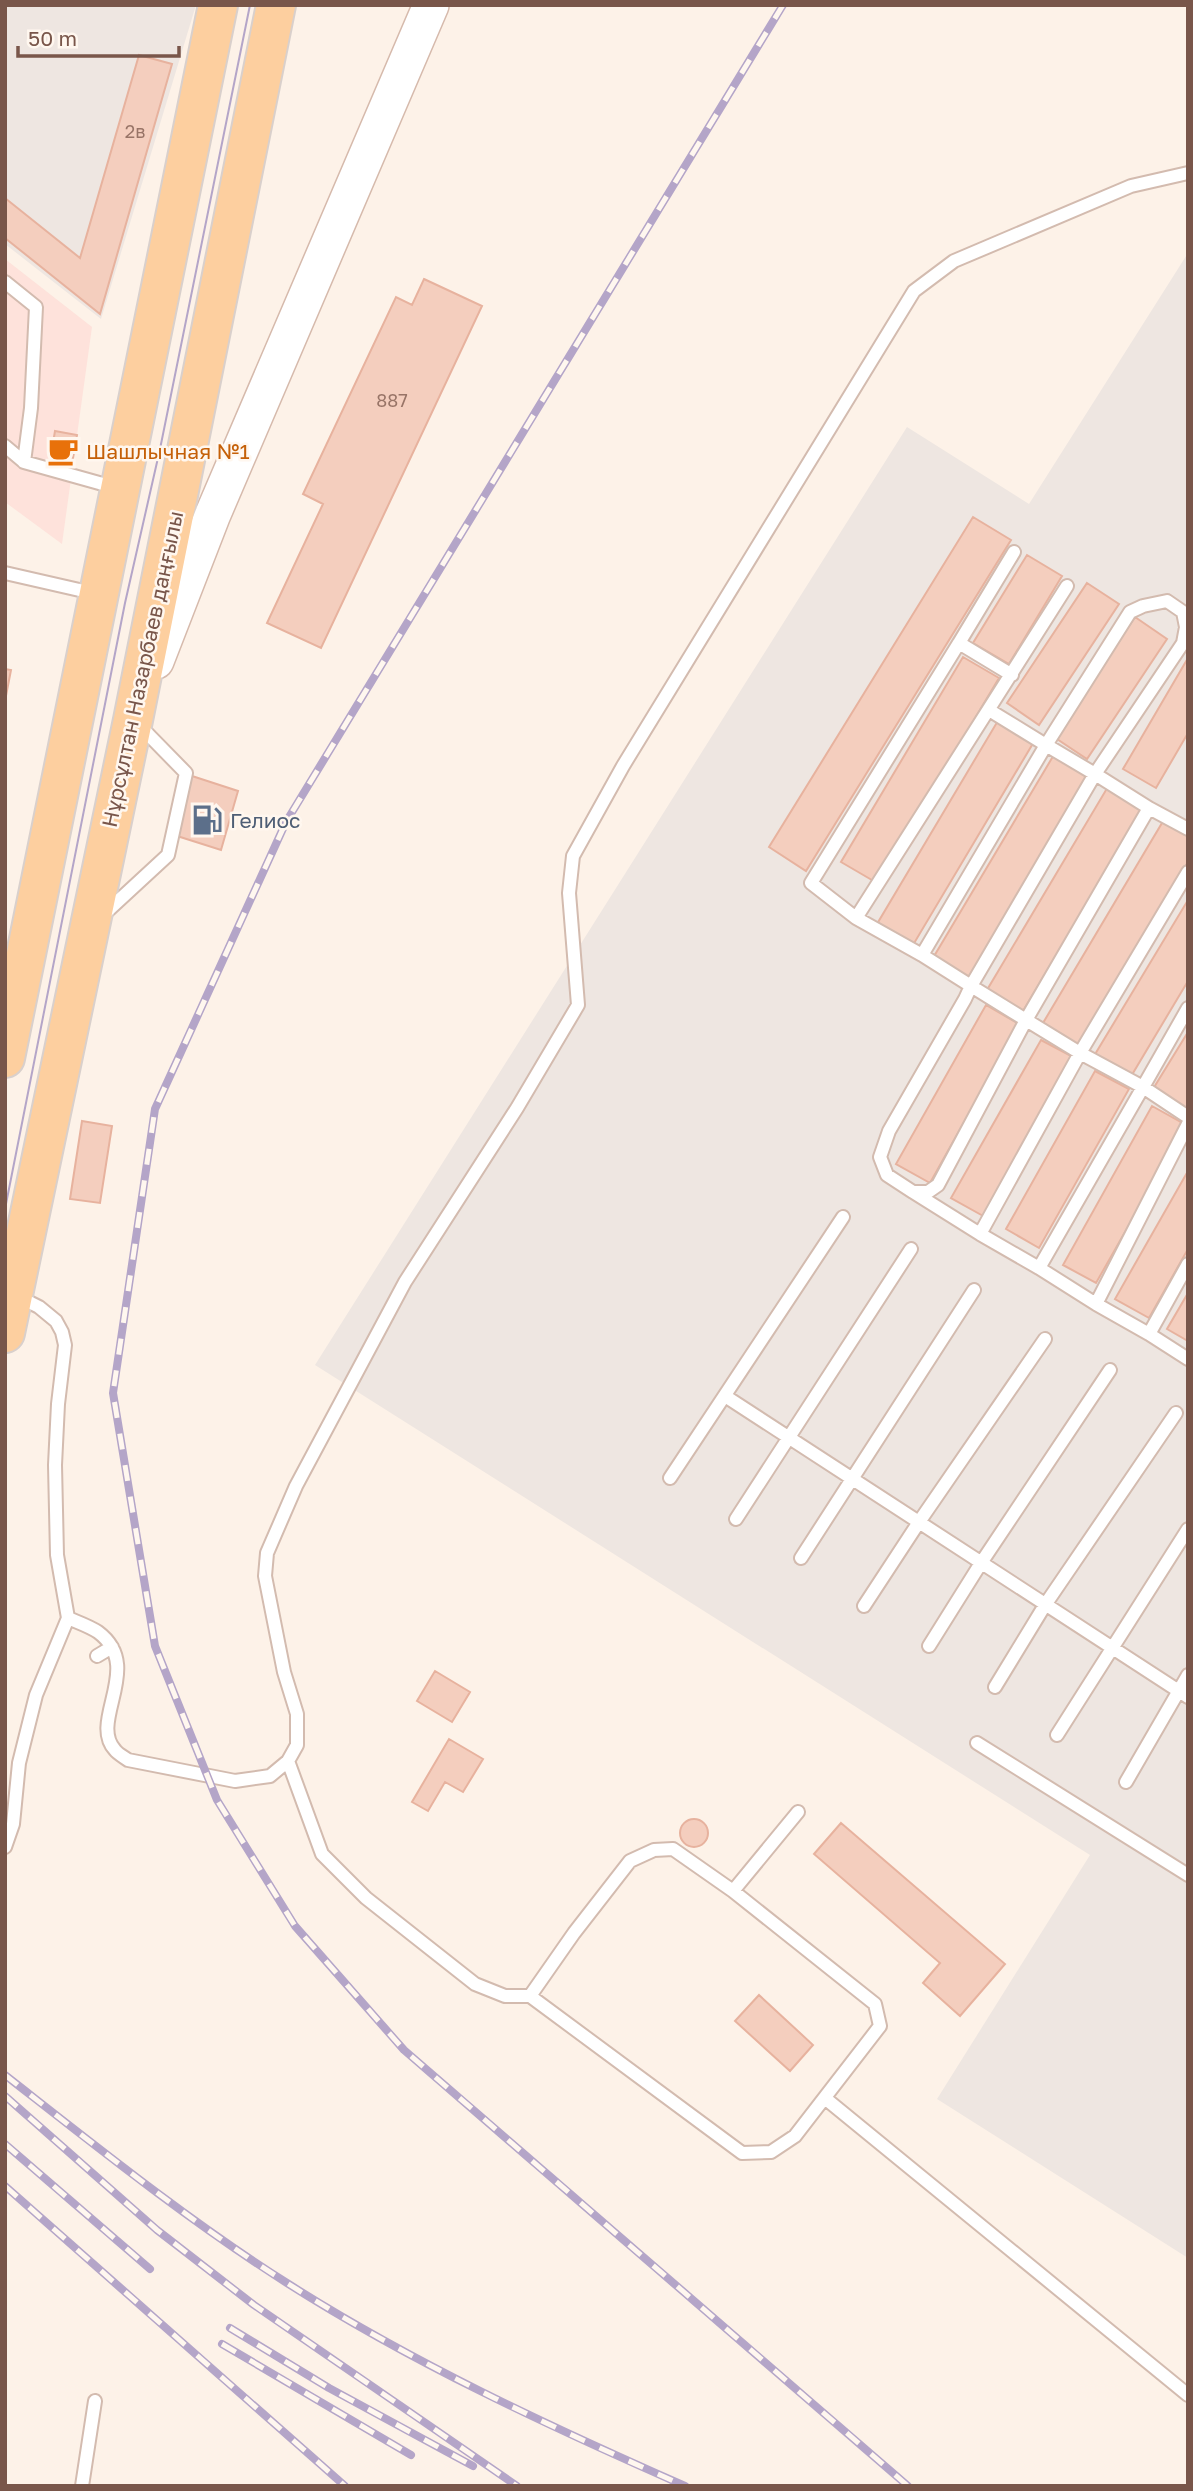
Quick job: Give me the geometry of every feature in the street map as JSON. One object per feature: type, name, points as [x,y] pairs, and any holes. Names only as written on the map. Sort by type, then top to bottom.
[{"type":"main road","points":[[5,1058],[218,5]]},
{"type":"main road","name":"Нұрсұлтан Назарбаев даңғылы","points":[[5,1333],[133,720],[276,5]]},
{"type":"main road","points":[[133,720],[213,514],[431,5]]},
{"type":"lane","points":[[68,1618],[97,1632],[112,1647],[119,1668],[106,1732],[114,1749],[128,1760],[235,1781],[270,1776],[288,1761],[297,1745],[297,1714],[284,1672],[265,1576],[267,1553],[296,1486],[405,1282],[517,1108],[578,1005],[569,893],[573,856],[623,766],[914,292],[954,261],[1132,186],[1188,173]]},
{"type":"lane","points":[[5,282],[36,307],[31,408],[24,462]]},
{"type":"lane","points":[[5,446],[24,462],[121,489]]},
{"type":"lane","points":[[1014,552],[811,883],[856,918],[922,955],[1080,1053],[1143,1087],[1188,1117]]},
{"type":"lane","points":[[5,573],[100,594]]},
{"type":"lane","points":[[856,918],[1067,586]]},
{"type":"lane","points":[[922,955],[1046,745],[1130,612],[1167,601],[1183,612],[1186,627],[1183,643],[1095,774],[888,1130],[880,1157],[887,1175],[1188,1359]]},
{"type":"lane","points":[[959,643],[1012,675]]},
{"type":"lane","points":[[989,710],[1188,829]]},
{"type":"lane","points":[[88,929],[168,855],[186,773],[133,720]]},
{"type":"lane","points":[[913,1192],[928,1192],[938,1185],[1026,1020],[1149,808]]},
{"type":"lane","points":[[980,1234],[1080,1053],[1188,872]]},
{"type":"lane","points":[[1039,1268],[1188,1008]]},
{"type":"lane","points":[[1096,1304],[1188,1125]]},
{"type":"lane","points":[[670,1478],[843,1217]]},
{"type":"lane","points":[[736,1519],[911,1249]]},
{"type":"lane","points":[[1149,1334],[1188,1264]]},
{"type":"lane","points":[[801,1558],[974,1290]]},
{"type":"lane","points":[[5,1847],[13,1824],[19,1763],[36,1695],[68,1618],[57,1555],[55,1465],[65,1345],[56,1321],[39,1307],[14,1294]]},
{"type":"lane","points":[[864,1606],[1045,1339]]},
{"type":"lane","points":[[929,1646],[1110,1370]]},
{"type":"lane","points":[[725,1396],[1183,1694]]},
{"type":"lane","points":[[995,1687],[1045,1605],[1176,1413]]},
{"type":"lane","points":[[1056,1735],[1188,1529]]},
{"type":"lane","points":[[97,1656],[112,1647]]},
{"type":"lane","points":[[1126,1782],[1183,1694],[1188,1675]]},
{"type":"lane","points":[[977,1743],[1188,1875]]},
{"type":"lane","points":[[288,1761],[322,1854],[366,1898],[475,1984],[505,1996],[530,1996],[742,2153],[771,2152],[795,2136],[880,2026],[875,2004],[733,1891],[673,1849],[654,1850],[630,1861],[574,1933],[530,1996]]},
{"type":"lane","points":[[733,1891],[798,1812]]},
{"type":"lane","points":[[826,2099],[1188,2395]]},
{"type":"lane","points":[[82,2486],[95,2401]]},
{"type":"shaded area","points":[[5,5],[196,5],[101,319],[5,244]]},
{"type":"shaded area","points":[[1188,253],[1188,2258],[937,2099],[1090,1855],[315,1365],[907,427],[1029,504]]},
{"type":"shaded area","points":[[5,259],[92,327],[62,544],[5,502]]},
{"type":"building","points":[[139,55],[172,64],[100,314],[5,238],[5,198],[80,258]]},
{"type":"building","points":[[424,279],[482,306],[321,648],[267,623],[323,504],[303,494],[396,297],[412,305]]},
{"type":"building","name":"Шашлычная №1","points":[[55,431],[77,435],[72,464],[50,461]]},
{"type":"building","points":[[973,517],[1011,540],[806,871],[769,847]]},
{"type":"building","points":[[1027,555],[1062,576],[1009,664],[973,643]]},
{"type":"building","points":[[1087,583],[1119,604],[1039,725],[1007,703]]},
{"type":"building","points":[[1135,617],[1167,639],[1087,759],[1054,737]]},
{"type":"building","points":[[963,657],[999,678],[877,883],[841,862]]},
{"type":"building","points":[[1188,658],[1188,733],[1156,788],[1123,769]]},
{"type":"building","points":[[5,669],[11,670],[5,701]]},
{"type":"building","points":[[999,719],[1035,740],[913,945],[877,924]]},
{"type":"building","points":[[1055,753],[1091,775],[968,980],[933,958]]},
{"type":"building","points":[[192,776],[238,791],[221,850],[174,835]]},
{"type":"building","points":[[1109,785],[1145,806],[1023,1011],[987,990]]},
{"type":"building","points":[[1165,818],[1188,832],[1188,862],[1079,1045],[1043,1023]]},
{"type":"building","points":[[1188,900],[1188,981],[1130,1078],[1094,1056]]},
{"type":"building","points":[[986,1005],[1019,1024],[930,1183],[896,1164]]},
{"type":"building","points":[[1188,1032],[1188,1110],[1153,1089]]},
{"type":"building","points":[[1041,1040],[1075,1058],[985,1217],[951,1198]]},
{"type":"building","points":[[1095,1071],[1129,1089],[1039,1248],[1006,1229]]},
{"type":"building","points":[[1152,1106],[1186,1125],[1096,1283],[1063,1265]]},
{"type":"building","points":[[82,1121],[112,1126],[100,1203],[70,1199]]},
{"type":"building","points":[[1188,1171],[1188,1249],[1149,1318],[1115,1299]]},
{"type":"building","points":[[1188,1293],[1188,1341],[1167,1329]]},
{"type":"building","points":[[435,1671],[470,1692],[452,1722],[417,1701]]},
{"type":"building","points":[[449,1739],[483,1759],[463,1792],[445,1782],[428,1811],[412,1802]]},
{"type":"building","points":[[694,1819],[704,1823],[708,1833],[704,1843],[694,1847],[684,1843],[680,1833],[684,1823]]},
{"type":"building","points":[[841,1823],[1005,1964],[960,2016],[923,1983],[940,1963],[814,1854]]},
{"type":"building","points":[[759,1995],[813,2045],[790,2071],[735,2021]]},
{"type":"tram line","points":[[5,1209],[125,603],[160,449],[250,5]]},
{"type":"railway","points":[[783,5],[286,822],[155,1109],[113,1393],[155,1646],[217,1800],[295,1926],[404,2050],[908,2486]]},
{"type":"railway","points":[[5,2075],[179,2209],[287,2283],[432,2367],[685,2486]]},
{"type":"railway","points":[[5,2096],[157,2230],[254,2305],[517,2486]]},
{"type":"railway","points":[[5,2144],[150,2269]]},
{"type":"railway","points":[[5,2186],[345,2486]]},
{"type":"railway","points":[[230,2328],[329,2388],[473,2466]]},
{"type":"railway","points":[[222,2344],[411,2455]]},
{"type":"place","name":"Шашлычная №1","points":[[63,451]]},
{"type":"place","name":"Гелиос","points":[[207,820]]}]
